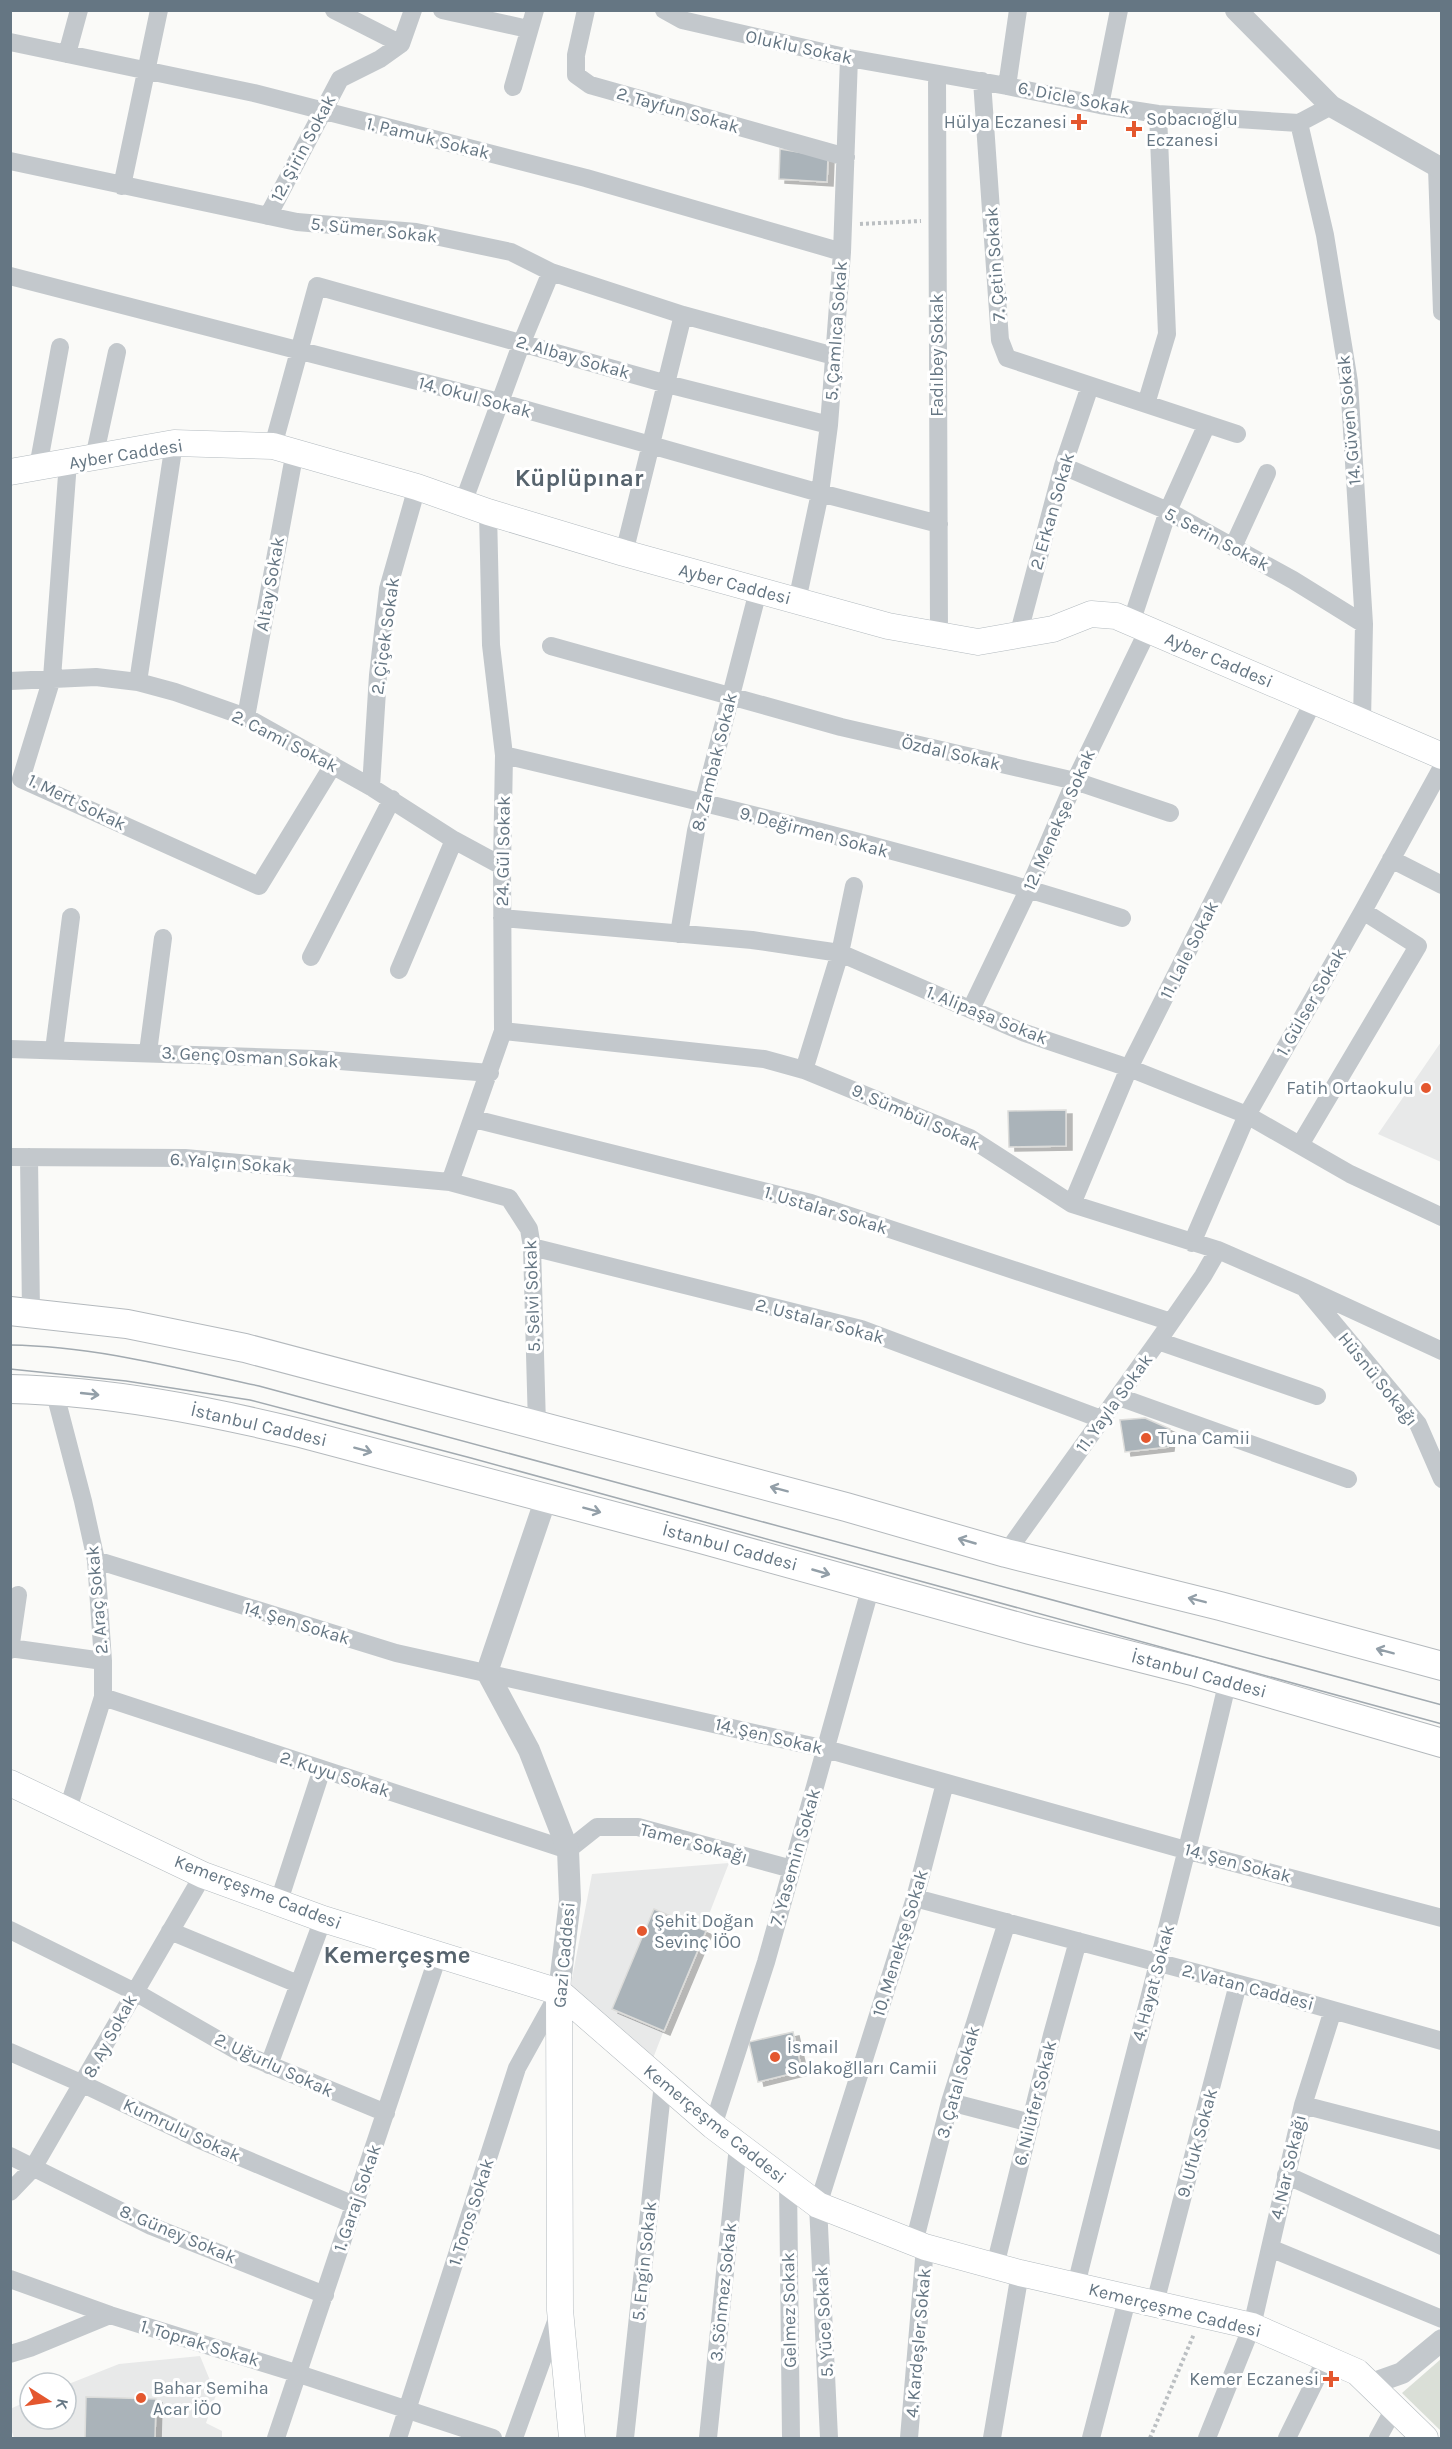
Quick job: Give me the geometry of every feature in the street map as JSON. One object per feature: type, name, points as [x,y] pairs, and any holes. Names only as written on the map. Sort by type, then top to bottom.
[{"type":"highway","points":[[21,1312],[127,1324],[245,1348],[1442,1666]]},
{"type":"highway","name":"İstanbul Caddesi","points":[[10,1389],[54,1390],[162,1404],[233,1417],[546,1498],[1030,1630],[1228,1680],[1442,1743]]},
{"type":"main road","name":"Ayber Caddesi","points":[[10,472],[174,443],[284,449],[417,487],[488,512],[624,553],[888,626],[978,642],[1053,629],[1091,614],[1116,616],[1442,756]]},
{"type":"main road","name":"Kemerçeşme Caddesi","points":[[10,1783],[203,1875],[279,1904],[438,1956],[559,1992],[712,2126],[818,2205],[920,2245],[1020,2273],[1252,2326],[1357,2372],[1425,2439]]},
{"type":"main road","name":"Gazi Caddesi","points":[[559,1992],[560,2310],[572,2439]]},
{"type":"street","points":[[67,54],[79,10]]},
{"type":"street","points":[[122,186],[159,10]]},
{"type":"street","points":[[334,10],[401,44],[413,10]]},
{"type":"street","points":[[442,10],[528,29]]},
{"type":"street","points":[[513,87],[535,10]]},
{"type":"street","name":"2. Tayfun Sokak","points":[[586,10],[576,55],[576,75],[591,85],[846,157]]},
{"type":"street","name":"Oluklu Sokak","points":[[664,10],[682,20],[849,58],[937,74]]},
{"type":"street","points":[[1007,86],[1018,10]]},
{"type":"street","points":[[1100,105],[1119,10]]},
{"type":"street","points":[[1236,10],[1331,106],[1439,169],[1442,312]]},
{"type":"street","name":"1. Pamuk Sokak","points":[[10,42],[255,93],[586,178],[842,252]]},
{"type":"street","name":"12. Şirin Sokak","points":[[268,216],[340,80],[380,59],[401,44]]},
{"type":"street","name":"5. Çamlıca Sokak","points":[[797,601],[820,493],[829,425],[842,252],[849,58]]},
{"type":"street","name":"6. Dicle Sokak","points":[[937,74],[1158,114],[1299,123]]},
{"type":"street","name":"Fadılbey Sokak","points":[[937,74],[939,635]]},
{"type":"street","name":"7. Çetin Sokak","points":[[982,81],[1000,340],[1007,358],[1090,386]]},
{"type":"street","points":[[1299,123],[1331,106]]},
{"type":"street","points":[[1146,404],[1167,334],[1158,114]]},
{"type":"street","name":"14. Güven Sokak","points":[[1299,123],[1325,235],[1348,382],[1364,624],[1362,721]]},
{"type":"street","name":"5. Sümer Sokak","points":[[10,161],[297,222],[416,232],[511,252],[551,272],[682,315],[834,356]]},
{"type":"street","points":[[463,503],[499,402],[551,272]]},
{"type":"street","name":"14. Okul Sokak","points":[[10,276],[499,402],[820,493],[939,524]]},
{"type":"street","name":"2. Albay Sokak","points":[[317,286],[667,384],[829,425]]},
{"type":"street","name":"Altay Sokak","points":[[246,717],[298,349],[317,286]]},
{"type":"street","points":[[624,553],[682,315]]},
{"type":"street","points":[[38,467],[60,347]]},
{"type":"street","points":[[94,458],[117,352]]},
{"type":"street","points":[[1090,386],[1237,434]]},
{"type":"street","name":"2. Erkan Sokak","points":[[1018,636],[1063,466],[1090,386]]},
{"type":"street","name":"12. Menekşe Sokak","points":[[971,1010],[1029,888],[1140,626],[1168,511],[1207,424]]},
{"type":"street","points":[[138,682],[174,443]]},
{"type":"street","name":"1. Mert Sokak","points":[[68,462],[52,678],[21,779],[259,886],[333,765]]},
{"type":"street","name":"5. Serin Sokak","points":[[1063,466],[1168,511],[1293,580],[1364,624]]},
{"type":"street","points":[[1233,548],[1268,472]]},
{"type":"street","name":"2. Çiçek Sokak","points":[[371,787],[378,675],[388,589],[417,487]]},
{"type":"street","name":"24. Gül Sokak","points":[[450,1182],[503,1031],[501,866],[504,755],[490,645],[488,512]]},
{"type":"street","name":"8. Zambak Sokak","points":[[679,934],[696,831],[758,591]]},
{"type":"street","name":"Özdal Sokak","points":[[551,646],[841,727],[1075,782],[1170,813]]},
{"type":"street","name":"2. Cami Sokak","points":[[10,681],[96,677],[138,682],[175,692],[246,717],[392,799],[454,840],[501,866]]},
{"type":"street","name":"11. Lale Sokak","points":[[1072,1204],[1129,1068],[1314,700]]},
{"type":"street","name":"9. Değirmen Sokak","points":[[504,755],[703,802],[1029,888],[1122,918]]},
{"type":"street","name":"1. Gülser Sokak","points":[[1192,1243],[1247,1115],[1364,912],[1442,767]]},
{"type":"street","points":[[312,957],[392,799]]},
{"type":"street","points":[[399,970],[454,840]]},
{"type":"street","points":[[1391,859],[1442,885]]},
{"type":"street","points":[[804,1070],[840,953],[854,886]]},
{"type":"street","points":[[1300,1145],[1418,946],[1364,912]]},
{"type":"street","points":[[54,1050],[71,917]]},
{"type":"street","name":"1. Alipaşa Sokak","points":[[502,918],[752,940],[840,953],[1025,1033],[1129,1068],[1247,1115],[1350,1174],[1442,1217]]},
{"type":"street","points":[[148,1052],[163,938]]},
{"type":"street","name":"9. Sümbül Sokak","points":[[503,1031],[764,1059],[804,1070],[970,1138],[1072,1204],[1218,1251],[1442,1351]]},
{"type":"street","name":"3. Genç Osman Sokak","points":[[10,1049],[315,1059],[490,1073]]},
{"type":"street","name":"1. Ustalar Sokak","points":[[474,1119],[811,1203],[1172,1322]]},
{"type":"street","name":"6. Yalçın Sokak","points":[[10,1157],[185,1158],[450,1182]]},
{"type":"street","points":[[21,1312],[29,1157]]},
{"type":"street","name":"5. Selvi Sokak","points":[[450,1182],[509,1198],[529,1229],[532,1247],[537,1425]]},
{"type":"street","name":"2. Ustalar Sokak","points":[[532,1247],[861,1329],[1101,1419]]},
{"type":"street","name":"11. Yayla Sokak","points":[[1006,1552],[1172,1322],[1218,1251]]},
{"type":"street","name":"Hüsnü Sokağı","points":[[1303,1287],[1418,1424],[1442,1479]]},
{"type":"street","points":[[1158,1341],[1317,1395]]},
{"type":"street","name":"2. Araç Sokak","points":[[54,1390],[96,1560],[103,1661],[103,1697],[68,1809]]},
{"type":"street","points":[[1119,1397],[1348,1479]]},
{"type":"street","points":[[487,1672],[546,1498]]},
{"type":"street","name":"14. Şen Sokak","points":[[96,1560],[396,1653],[826,1749],[1188,1851],[1442,1918]]},
{"type":"street","name":"7. Yasemin Sokak","points":[[712,2126],[766,1962],[871,1586]]},
{"type":"street","points":[[18,1595],[11,1649],[103,1661]]},
{"type":"street","name":"Gazi Caddesi","points":[[487,1672],[529,1750],[568,1851],[570,1900],[559,1992]]},
{"type":"street","name":"4. Hayat Sokak","points":[[1076,2285],[1157,1962],[1188,1851],[1228,1680]]},
{"type":"street","name":"2. Kuyu Sokak","points":[[103,1697],[568,1851]]},
{"type":"street","points":[[279,1904],[322,1769]]},
{"type":"street","name":"10. Menekşe Sokak","points":[[818,2205],[915,1898],[945,1783]]},
{"type":"street","name":"Tamer Sokağı","points":[[568,1851],[597,1827],[638,1827],[792,1869]]},
{"type":"street","name":"8. Ay Sokak","points":[[10,2192],[33,2168],[203,1875]]},
{"type":"street","name":"2. Vatan Caddesi","points":[[915,1898],[1442,2041]]},
{"type":"street","points":[[269,2065],[323,1919]]},
{"type":"street","name":"3. Çatal Sokak","points":[[920,2245],[950,2102],[1007,1922]]},
{"type":"street","name":"2. Uğurlu Sokak","points":[[10,1930],[135,1992],[241,2053],[386,2114]]},
{"type":"street","points":[[170,1931],[298,1984]]},
{"type":"street","name":"6. Nilüfer Sokak","points":[[995,2266],[1052,2035],[1078,1941]]},
{"type":"street","name":"1. Garaj Sokak","points":[[276,2439],[438,1956]]},
{"type":"street","name":"9. Ufuk Sokak","points":[[1155,2303],[1238,1984]]},
{"type":"street","name":"1. Toros Sokak","points":[[398,2439],[517,2068],[559,1992]]},
{"type":"street","name":"4. Nar Sokağı","points":[[1206,2439],[1252,2326],[1303,2105],[1333,2010]]},
{"type":"street","name":"Kumrulu Sokak","points":[[10,2052],[200,2140],[354,2205]]},
{"type":"street","name":"5. Engin Sokak","points":[[625,2439],[663,2083]]},
{"type":"street","points":[[950,2102],[1031,2123]]},
{"type":"street","points":[[1303,2105],[1442,2141]]},
{"type":"street","name":"3. Sönmez Sokak","points":[[708,2439],[738,2146]]},
{"type":"street","name":"8. Güney Sokak","points":[[10,2156],[151,2226],[325,2295]]},
{"type":"street","points":[[1286,2175],[1442,2246]]},
{"type":"street","name":"Gelmez Sokak","points":[[788,2182],[791,2439]]},
{"type":"street","name":"5. Yüce Sokak","points":[[818,2205],[829,2439]]},
{"type":"street","name":"4. Kardeşler Sokak","points":[[909,2439],[920,2245]]},
{"type":"street","points":[[1270,2248],[1442,2319]]},
{"type":"street","points":[[992,2439],[1020,2273]]},
{"type":"street","name":"1. Toprak Sokak","points":[[10,2279],[110,2315],[299,2374],[406,2412],[493,2439]]},
{"type":"street","points":[[1091,2439],[1128,2296]]},
{"type":"street","points":[[514,2439],[560,2310]]},
{"type":"street","points":[[10,2354],[110,2315]]},
{"type":"street","points":[[1371,2384],[1402,2373],[1442,2340]]},
{"type":"street","points":[[1287,2439],[1327,2357]]},
{"type":"street","points":[[1378,2439],[1395,2408]]},
{"type":"path","points":[[843,225],[937,220]]},
{"type":"path","points":[[1150,2439],[1203,2314]]},
{"type":"shaded area","name":"Fatih Ortaokulu","points":[[1441,1042],[1442,1162],[1378,1134]]},
{"type":"shaded area","name":"Şehit Doğan Sevinç İÖO","points":[[729,1863],[650,2066],[570,1989],[592,1874]]},
{"type":"shaded area","name":"Bahar Semiha Acar İÖO","points":[[200,2356],[216,2395],[206,2423],[222,2431],[222,2438],[14,2438],[10,2409],[18,2405],[18,2431],[78,2431],[78,2380],[119,2364]]},
{"type":"shaded area","points":[[1441,2359],[1441,2431],[1402,2393]]},
{"type":"building","points":[[780,149],[828,157],[827,182],[779,179]]},
{"type":"building","points":[[1066,1110],[1066,1146],[1009,1147],[1008,1111]]},
{"type":"building","name":"Tuna Camii","points":[[1145,1418],[1170,1429],[1168,1447],[1125,1452],[1120,1420]]},
{"type":"building","points":[[654,1909],[706,1931],[664,2031],[612,2009]]},
{"type":"building","name":"İsmail Solakoğlları Camii","points":[[793,2032],[802,2071],[758,2082],[749,2042]]},
{"type":"building","points":[[86,2397],[156,2399],[155,2438],[85,2438]]},
{"type":"tram line","points":[[10,1345],[73,1349],[104,1354],[259,1386],[1442,1705]]},
{"type":"tram line","points":[[10,1369],[126,1381],[250,1400],[471,1458],[1442,1724]]},
{"type":"place","name":"Hülya Eczanesi","points":[[1079,122]]},
{"type":"place","name":"Sobacıoğlu Eczanesi","points":[[1134,129]]},
{"type":"place","name":"Fatih Ortaokulu","points":[[1426,1088]]},
{"type":"place","name":"Tuna Camii","points":[[1146,1438]]},
{"type":"place","name":"Şehit Doğan Sevinç İÖO","points":[[642,1931]]},
{"type":"place","name":"İsmail Solakoğlları Camii","points":[[775,2057]]},
{"type":"place","name":"Kemer Eczanesi","points":[[1331,2379]]},
{"type":"place","name":"Bahar Semiha Acar İÖO","points":[[141,2398]]},
{"type":"district","name":"Küplüpınar","points":[[579,478]]},
{"type":"district","name":"Kemerçeşme","points":[[397,1955]]}]
